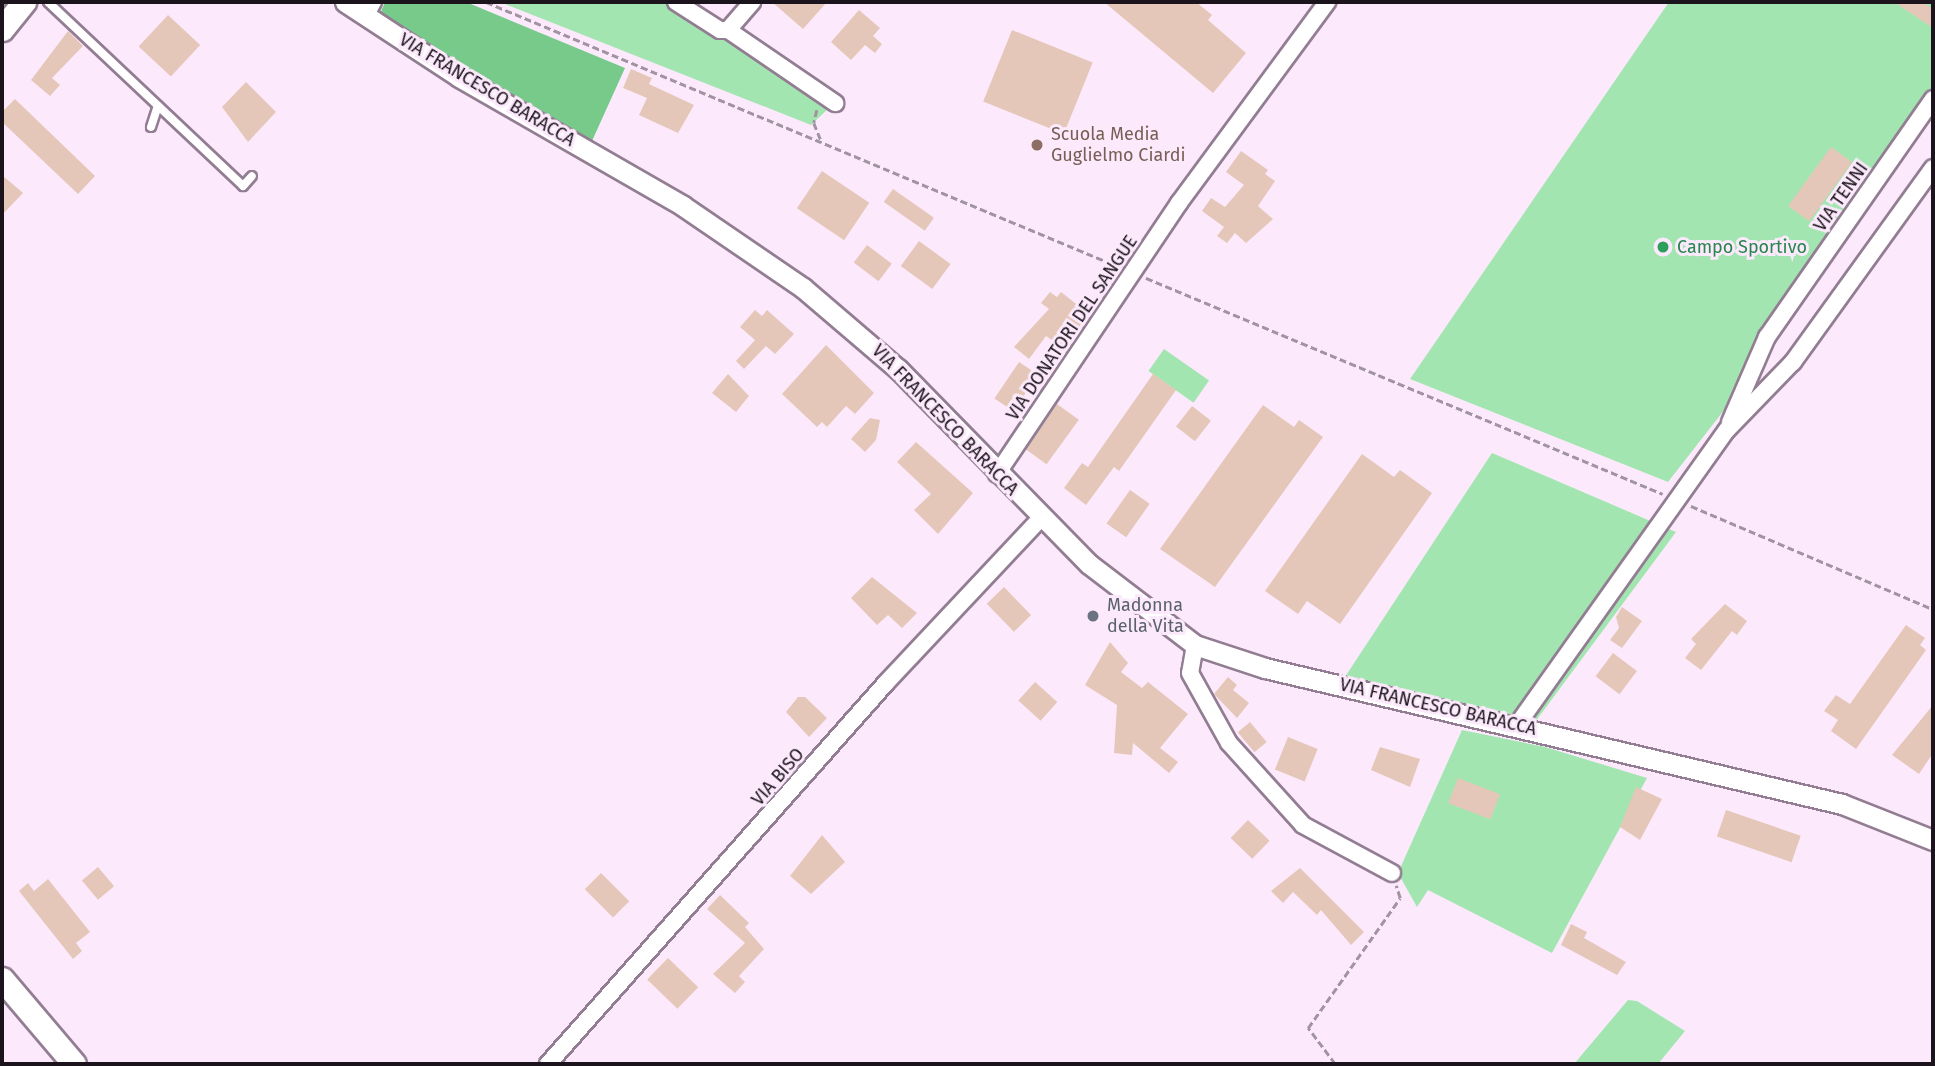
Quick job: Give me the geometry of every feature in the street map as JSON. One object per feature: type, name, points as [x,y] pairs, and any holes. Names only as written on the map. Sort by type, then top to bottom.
[{"type":"main road","points":[[2,29],[24,2]]},
{"type":"main road","points":[[2,979],[74,1064]]},
{"type":"street","name":"VIA FRANCESCO BARACCA","points":[[345,2],[369,9],[459,77],[683,206],[794,281],[898,369],[997,474],[1088,564],[1195,645],[1265,668],[1517,725],[1842,804],[1933,840]]},
{"type":"street","points":[[676,2],[720,30],[727,30],[835,103]]},
{"type":"street","points":[[727,30],[752,2]]},
{"type":"street","name":"VIA DONATORI DEL SANGUE","points":[[997,474],[1179,203],[1327,2]]},
{"type":"street","name":"VIA TENNI","points":[[1727,430],[1768,337],[1933,99]]},
{"type":"street","name":"VIA TENNI","points":[[1517,725],[1727,430],[1777,379],[1933,168]]},
{"type":"street","points":[[1756,363],[1777,379]]},
{"type":"street","name":"VIA BISO","points":[[548,1064],[885,684],[1041,518]]},
{"type":"street","points":[[1195,645],[1189,673],[1229,743],[1303,825],[1392,873]]},
{"type":"lane","points":[[48,2],[243,186],[252,176]]},
{"type":"lane","points":[[151,127],[158,106]]},
{"type":"path","points":[[287,2],[292,2]]},
{"type":"path","points":[[486,2],[821,140],[1933,609]]},
{"type":"path","points":[[820,95],[814,123],[821,140]]},
{"type":"path","points":[[1335,1064],[1308,1028],[1400,898],[1392,873]]},
{"type":"green space","points":[[385,2],[466,2],[625,68],[592,141],[444,58],[380,14]]},
{"type":"green space","points":[[500,2],[664,2],[832,105],[811,125]]},
{"type":"green space","name":"Campo Sportivo","points":[[1669,2],[1933,2],[1933,86],[1746,382],[1668,482],[1410,379]]},
{"type":"green space","points":[[1164,349],[1209,381],[1194,403],[1149,371]]},
{"type":"green space","points":[[1492,453],[1676,532],[1535,722],[1343,680]]},
{"type":"green space","points":[[1462,730],[1545,747],[1647,778],[1552,953],[1428,890],[1417,907],[1398,873]]},
{"type":"green space","points":[[1628,1000],[1637,1001],[1685,1031],[1658,1064],[1574,1064]]},
{"type":"building","points":[[772,2],[827,2],[803,29]]},
{"type":"building","points":[[1104,2],[1196,2],[1212,15],[1208,20],[1246,53],[1213,93]]},
{"type":"building","points":[[1894,2],[1923,2],[1933,9],[1933,28]]},
{"type":"building","points":[[859,10],[880,28],[873,36],[882,44],[875,53],[865,45],[851,60],[831,42]]},
{"type":"building","points":[[168,15],[200,45],[171,76],[139,46]]},
{"type":"building","points":[[1012,30],[1093,63],[1064,134],[983,101]]},
{"type":"building","points":[[68,31],[83,46],[52,78],[60,85],[50,96],[31,80]]},
{"type":"building","points":[[631,69],[652,78],[649,84],[694,105],[678,133],[639,115],[647,98],[623,88]]},
{"type":"building","points":[[246,82],[276,112],[248,142],[222,107]]},
{"type":"building","points":[[15,99],[95,176],[78,194],[2,122],[2,112]]},
{"type":"building","points":[[1831,147],[1852,162],[1809,221],[1788,206]]},
{"type":"building","points":[[1241,151],[1268,170],[1265,174],[1275,181],[1258,206],[1273,219],[1246,243],[1235,233],[1227,243],[1217,236],[1224,227],[1202,211],[1211,198],[1225,207],[1244,185],[1226,172]]},
{"type":"building","points":[[822,171],[869,203],[844,240],[797,208]]},
{"type":"building","points":[[2,175],[23,193],[2,215]]},
{"type":"building","points":[[893,189],[934,218],[925,231],[884,202]]},
{"type":"building","points":[[919,241],[951,264],[932,289],[901,266]]},
{"type":"building","points":[[867,245],[892,264],[879,281],[854,263]]},
{"type":"building","points":[[1050,292],[1057,297],[1061,292],[1089,314],[1063,348],[1046,336],[1029,359],[1014,347],[1049,309],[1041,303]]},
{"type":"building","points":[[755,310],[762,316],[767,310],[794,334],[775,354],[766,346],[744,369],[736,361],[755,340],[740,327]]},
{"type":"building","points":[[826,345],[874,393],[855,414],[846,406],[827,427],[822,422],[817,427],[782,394]]},
{"type":"building","points":[[1019,362],[1038,375],[1013,411],[994,398]]},
{"type":"building","points":[[728,374],[749,396],[736,412],[712,393]]},
{"type":"building","points":[[1153,374],[1176,390],[1119,471],[1114,467],[1086,505],[1064,488],[1082,463],[1088,467]]},
{"type":"building","points":[[1057,404],[1079,420],[1047,464],[1025,448]]},
{"type":"building","points":[[1263,405],[1294,427],[1299,420],[1323,437],[1215,587],[1160,549]]},
{"type":"building","points":[[1192,406],[1211,421],[1195,441],[1176,426]]},
{"type":"building","points":[[870,418],[880,420],[876,440],[865,452],[851,439]]},
{"type":"building","points":[[916,442],[973,493],[938,534],[914,510],[931,494],[897,462]]},
{"type":"building","points":[[1362,454],[1394,477],[1400,470],[1432,493],[1340,624],[1307,601],[1298,614],[1265,591]]},
{"type":"building","points":[[1130,490],[1150,504],[1126,537],[1106,524]]},
{"type":"building","points":[[872,577],[917,613],[902,628],[888,615],[877,625],[851,598]]},
{"type":"building","points":[[1004,587],[1031,615],[1014,632],[987,604]]},
{"type":"building","points":[[1725,604],[1747,621],[1737,635],[1732,631],[1701,670],[1685,658],[1696,644],[1691,639]]},
{"type":"building","points":[[1622,607],[1642,621],[1622,648],[1610,640],[1619,628],[1616,617]]},
{"type":"building","points":[[1906,625],[1925,638],[1920,645],[1926,650],[1856,749],[1831,731],[1838,720],[1824,711],[1836,695],[1850,704]]},
{"type":"building","points":[[1110,642],[1128,663],[1121,672],[1142,688],[1148,682],[1188,714],[1160,748],[1178,762],[1169,773],[1133,743],[1132,755],[1114,753],[1117,705],[1085,685]]},
{"type":"building","points":[[1613,653],[1637,671],[1620,694],[1596,676]]},
{"type":"building","points":[[1228,677],[1237,685],[1233,690],[1249,703],[1237,718],[1214,694]]},
{"type":"building","points":[[1035,682],[1057,702],[1041,721],[1018,701]]},
{"type":"building","points":[[798,697],[805,697],[827,718],[809,737],[786,712]]},
{"type":"building","points":[[1933,705],[1933,753],[1919,774],[1892,755]]},
{"type":"building","points":[[1250,722],[1267,742],[1254,752],[1238,732]]},
{"type":"building","points":[[1288,737],[1318,749],[1305,781],[1275,769]]},
{"type":"building","points":[[1380,747],[1420,759],[1410,787],[1371,770]]},
{"type":"building","points":[[1458,778],[1500,794],[1490,819],[1448,803]]},
{"type":"building","points":[[1636,787],[1662,799],[1640,840],[1620,827]]},
{"type":"building","points":[[1726,810],[1801,836],[1792,862],[1717,836]]},
{"type":"building","points":[[1248,820],[1270,841],[1252,859],[1231,838]]},
{"type":"building","points":[[822,835],[845,862],[811,894],[790,876]]},
{"type":"building","points":[[98,867],[114,886],[98,900],[82,880]]},
{"type":"building","points":[[1300,868],[1364,932],[1351,945],[1321,910],[1317,915],[1293,892],[1283,903],[1271,891]]},
{"type":"building","points":[[601,873],[629,901],[613,918],[585,889]]},
{"type":"building","points":[[48,879],[90,932],[76,943],[82,951],[73,959],[19,891],[28,883],[34,891]]},
{"type":"building","points":[[720,895],[749,923],[745,927],[764,949],[739,976],[745,982],[735,993],[713,974],[745,943],[707,909]]},
{"type":"building","points":[[1571,924],[1587,932],[1584,938],[1626,962],[1617,975],[1561,945]]},
{"type":"building","points":[[668,958],[698,987],[677,1009],[647,980]]},
{"type":"place","name":"Scuola Media Guglielmo Ciardi","points":[[1037,145]]},
{"type":"place","name":"Campo Sportivo","points":[[1663,247]]},
{"type":"place","name":"Madonna della Vita","points":[[1093,616]]}]
